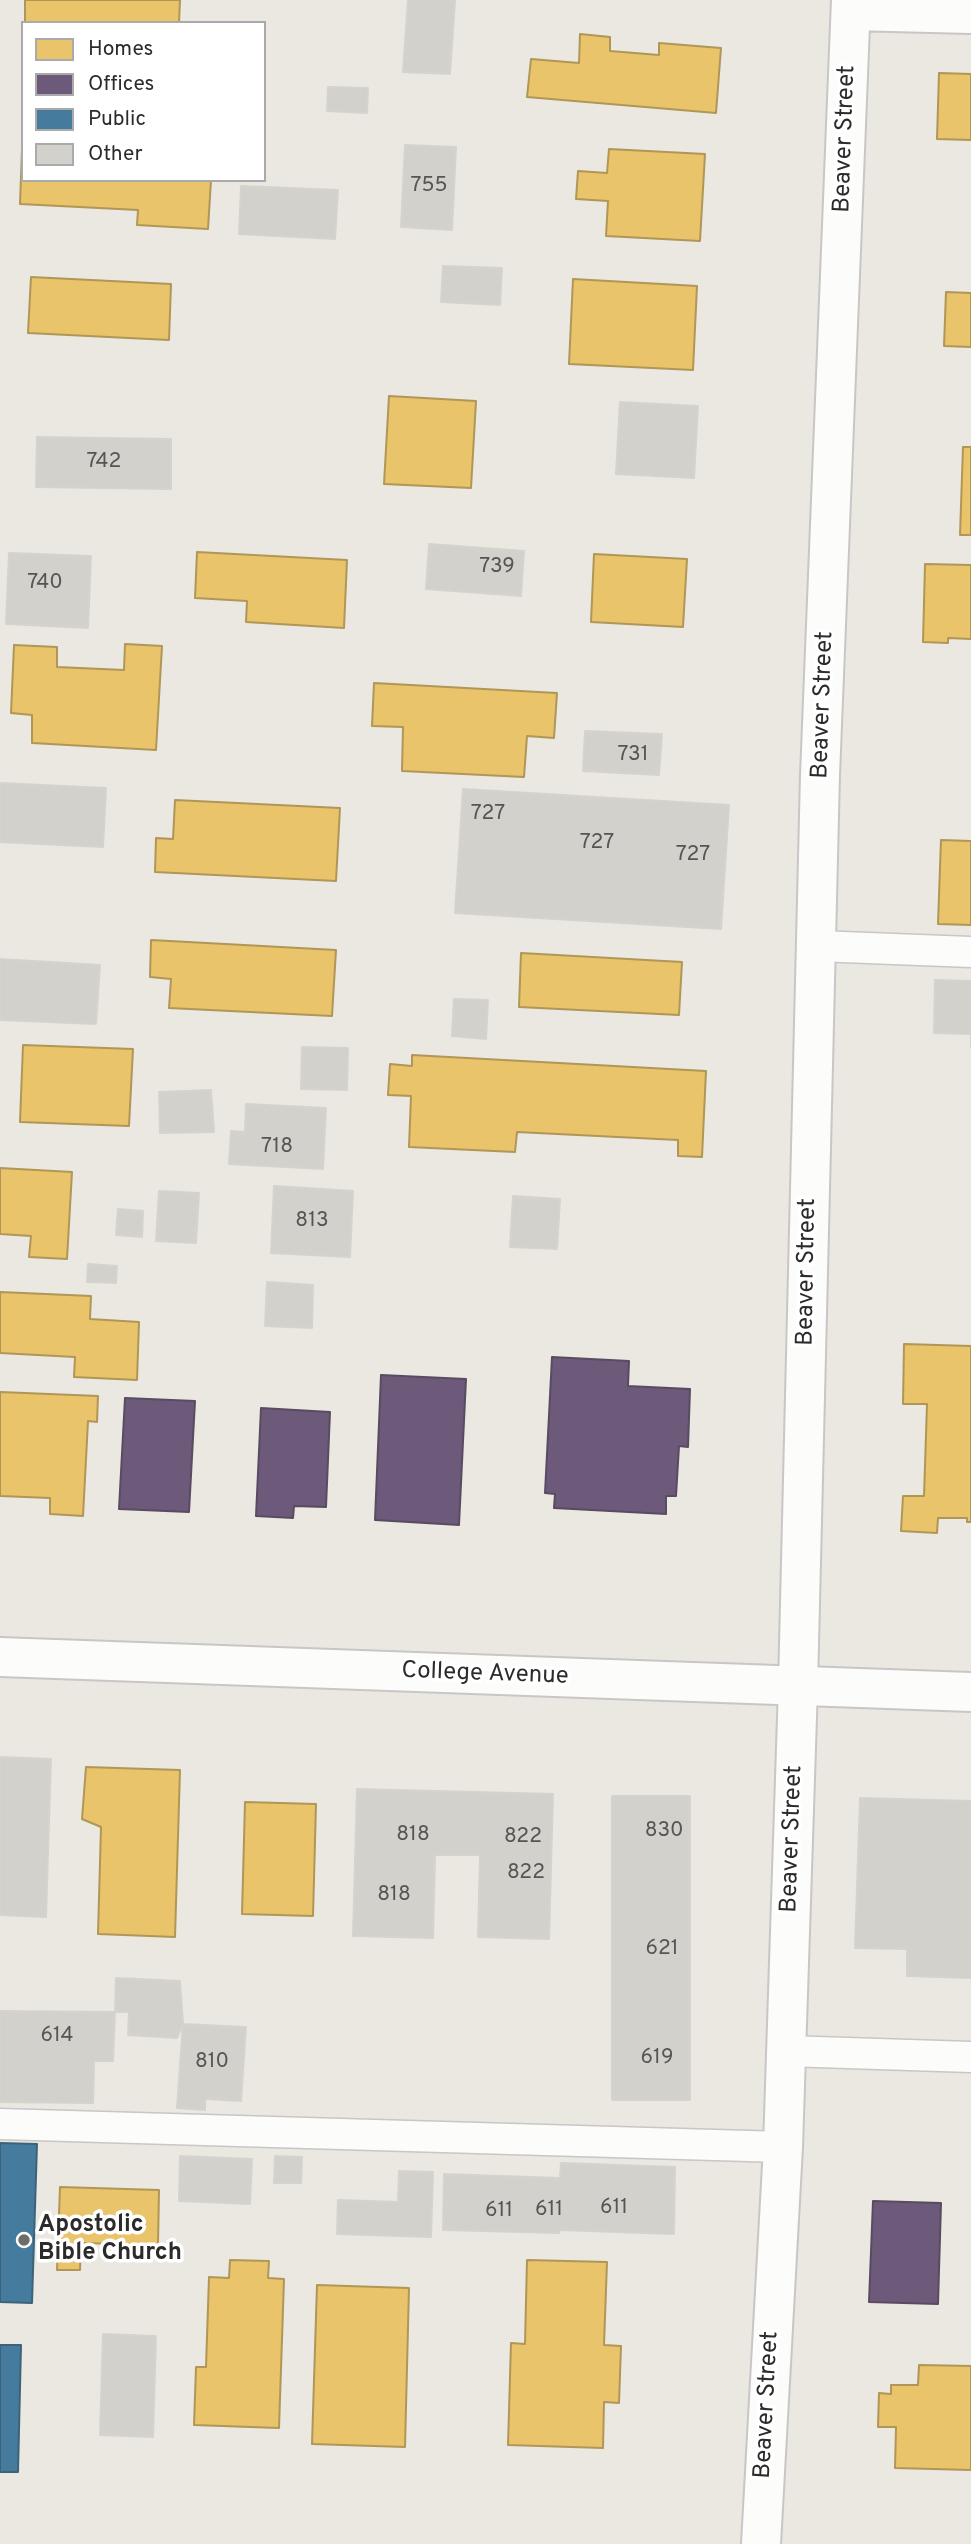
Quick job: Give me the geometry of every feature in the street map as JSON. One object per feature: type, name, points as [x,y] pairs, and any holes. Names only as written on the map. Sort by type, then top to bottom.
[{"type":"street","points":[[851,6],[971,14]]},
{"type":"street","name":"Beaver Street","points":[[761,2544],[783,2147],[798,1686],[820,775],[851,6]]},
{"type":"street","name":"College Avenue","points":[[0,1657],[971,1692]]},
{"type":"lane","points":[[817,946],[971,952]]},
{"type":"lane","points":[[786,2051],[971,2057]]},
{"type":"lane","points":[[0,2124],[783,2147]]},
{"type":"building: Homes","points":[[25,0],[180,0],[179,21],[25,21]]},
{"type":"building: Homes","points":[[580,34],[610,37],[610,51],[659,55],[659,43],[721,48],[716,113],[527,97],[531,59],[579,63]]},
{"type":"building: Homes","points":[[939,73],[971,74],[971,140],[937,139]]},
{"type":"building: Homes","points":[[609,149],[705,154],[700,241],[606,236],[608,201],[576,199],[578,171],[607,173]]},
{"type":"building: Homes","points":[[21,176],[21,182],[211,182],[208,229],[137,225],[138,210],[20,204]]},
{"type":"building: Homes","points":[[31,277],[171,284],[169,340],[28,333]]},
{"type":"building: Homes","points":[[573,279],[697,286],[693,370],[569,364]]},
{"type":"building: Homes","points":[[946,292],[971,293],[971,347],[944,346]]},
{"type":"building: Homes","points":[[389,396],[476,401],[471,488],[384,484]]},
{"type":"building: Homes","points":[[963,447],[971,447],[971,535],[960,535]]},
{"type":"building: Homes","points":[[197,552],[347,560],[344,628],[246,622],[247,601],[195,598]]},
{"type":"building: Homes","points":[[594,554],[687,559],[683,627],[591,622]]},
{"type":"building: Homes","points":[[925,564],[971,565],[971,639],[948,638],[948,643],[923,642]]},
{"type":"building: Homes","points":[[125,644],[162,646],[156,750],[32,743],[32,715],[11,713],[14,645],[57,647],[57,667],[124,670]]},
{"type":"building: Homes","points":[[374,683],[557,693],[554,738],[527,736],[524,777],[402,771],[403,727],[372,726]]},
{"type":"building: Homes","points":[[175,800],[340,808],[336,881],[155,872],[156,838],[173,839]]},
{"type":"building: Homes","points":[[941,840],[971,841],[971,925],[938,924]]},
{"type":"building: Homes","points":[[151,940],[336,950],[332,1016],[169,1008],[171,979],[150,977]]},
{"type":"building: Homes","points":[[521,953],[682,962],[679,1015],[519,1007]]},
{"type":"building: Homes","points":[[23,1045],[133,1049],[129,1126],[20,1122]]},
{"type":"building: Homes","points":[[412,1055],[706,1071],[702,1157],[678,1156],[678,1140],[517,1132],[515,1152],[409,1147],[411,1096],[388,1095],[390,1064],[412,1066]]},
{"type":"building: Homes","points":[[0,1168],[72,1172],[67,1259],[29,1257],[31,1236],[0,1234]]},
{"type":"building: Homes","points":[[0,1292],[91,1296],[90,1319],[139,1322],[137,1380],[74,1377],[75,1357],[0,1353]]},
{"type":"building: Homes","points":[[904,1344],[971,1346],[971,1522],[967,1522],[967,1518],[938,1518],[937,1533],[901,1531],[903,1496],[924,1496],[927,1404],[903,1404]]},
{"type":"building: Homes","points":[[0,1392],[98,1396],[97,1422],[88,1421],[83,1516],[50,1514],[50,1498],[0,1496]]},
{"type":"building: Homes","points":[[86,1767],[180,1770],[175,1937],[98,1934],[101,1827],[82,1819]]},
{"type":"building: Homes","points":[[245,1802],[316,1804],[313,1916],[242,1914]]},
{"type":"building: Homes","points":[[60,2187],[159,2190],[158,2245],[81,2243],[80,2270],[57,2270]]},
{"type":"building: Homes","points":[[230,2260],[269,2261],[268,2278],[284,2279],[279,2428],[194,2425],[196,2367],[206,2367],[209,2277],[229,2278]]},
{"type":"building: Homes","points":[[527,2260],[607,2262],[604,2345],[621,2346],[619,2403],[604,2402],[603,2448],[508,2445],[511,2343],[525,2344]]},
{"type":"building: Homes","points":[[317,2285],[409,2288],[405,2447],[312,2444]]},
{"type":"building: Homes","points":[[919,2365],[971,2366],[971,2470],[895,2468],[896,2427],[878,2427],[879,2393],[891,2394],[891,2385],[918,2385]]},
{"type":"building: Offices","points":[[552,1357],[629,1361],[628,1386],[690,1389],[688,1447],[679,1446],[676,1496],[666,1496],[666,1514],[554,1508],[555,1494],[545,1493]]},
{"type":"building: Offices","points":[[381,1375],[466,1379],[459,1525],[375,1520]]},
{"type":"building: Offices","points":[[125,1398],[195,1401],[189,1512],[119,1509]]},
{"type":"building: Offices","points":[[261,1408],[330,1412],[326,1507],[294,1506],[293,1518],[256,1516]]},
{"type":"building: Offices","points":[[873,2201],[941,2203],[938,2304],[869,2302]]},
{"type":"building: Public","points":[[0,2143],[37,2144],[32,2303],[0,2302]]},
{"type":"building: Public","points":[[0,2345],[21,2345],[18,2472],[0,2472]]},
{"type":"building: Other","points":[[408,0],[455,0],[450,74],[403,72]]},
{"type":"building: Other","points":[[328,87],[368,88],[367,113],[327,111]]},
{"type":"building: Other","points":[[405,145],[456,147],[452,230],[401,227]]},
{"type":"building: Other","points":[[241,186],[338,190],[335,239],[239,234]]},
{"type":"building: Other","points":[[443,266],[502,268],[500,305],[441,302]]},
{"type":"building: Other","points":[[620,402],[698,406],[694,478],[616,474]]},
{"type":"building: Other","points":[[37,437],[171,439],[171,489],[36,487]]},
{"type":"building: Other","points":[[429,544],[524,551],[521,596],[426,589]]},
{"type":"building: Other","points":[[9,553],[91,556],[88,628],[6,624]]},
{"type":"building: Other","points":[[585,731],[662,734],[659,775],[583,771]]},
{"type":"building: Other","points":[[0,783],[106,788],[103,847],[0,842]]},
{"type":"building: Other","points":[[463,789],[729,805],[721,929],[455,913]]},
{"type":"building: Other","points":[[0,959],[100,965],[96,1024],[0,1020]]},
{"type":"building: Other","points":[[935,980],[971,981],[971,1034],[934,1033]]},
{"type":"building: Other","points":[[454,999],[488,1000],[486,1039],[452,1036]]},
{"type":"building: Other","points":[[302,1047],[348,1048],[347,1090],[301,1089]]},
{"type":"building: Other","points":[[211,1090],[214,1132],[160,1133],[159,1092]]},
{"type":"building: Other","points":[[246,1104],[326,1108],[323,1169],[229,1164],[231,1131],[245,1132]]},
{"type":"building: Other","points":[[274,1186],[353,1191],[350,1257],[271,1253]]},
{"type":"building: Other","points":[[159,1191],[199,1193],[196,1243],[156,1241]]},
{"type":"building: Other","points":[[513,1196],[560,1199],[557,1249],[510,1247]]},
{"type":"building: Other","points":[[118,1209],[143,1211],[142,1237],[116,1235]]},
{"type":"building: Other","points":[[88,1264],[117,1266],[116,1283],[87,1282]]},
{"type":"building: Other","points":[[267,1282],[313,1285],[312,1328],[265,1326]]},
{"type":"building: Other","points":[[0,1757],[51,1759],[46,1917],[0,1915]]},
{"type":"building: Other","points":[[357,1789],[553,1794],[549,1939],[478,1937],[480,1855],[435,1855],[433,1938],[353,1936]]},
{"type":"building: Other","points":[[612,1796],[690,1796],[690,2100],[612,2100]]},
{"type":"building: Other","points":[[860,1798],[971,1801],[971,1978],[907,1976],[907,1949],[855,1948]]},
{"type":"building: Other","points":[[116,1978],[180,1981],[183,2024],[177,2038],[128,2035],[129,2012],[115,2012]]},
{"type":"building: Other","points":[[0,2011],[115,2012],[113,2061],[94,2061],[93,2103],[0,2102]]},
{"type":"building: Other","points":[[183,2024],[246,2027],[241,2101],[205,2099],[205,2110],[177,2108]]},
{"type":"building: Other","points":[[180,2156],[252,2159],[250,2204],[179,2201]]},
{"type":"building: Other","points":[[275,2156],[302,2157],[301,2183],[274,2183]]},
{"type":"building: Other","points":[[561,2163],[675,2167],[674,2234],[443,2230],[444,2174],[560,2178]]},
{"type":"building: Other","points":[[399,2171],[433,2172],[431,2237],[337,2234],[338,2200],[398,2202]]},
{"type":"building: Other","points":[[103,2334],[156,2336],[153,2437],[100,2435]]},
{"type":"place","name":"Apostolic Bible Church","points":[[24,2240]]}]
